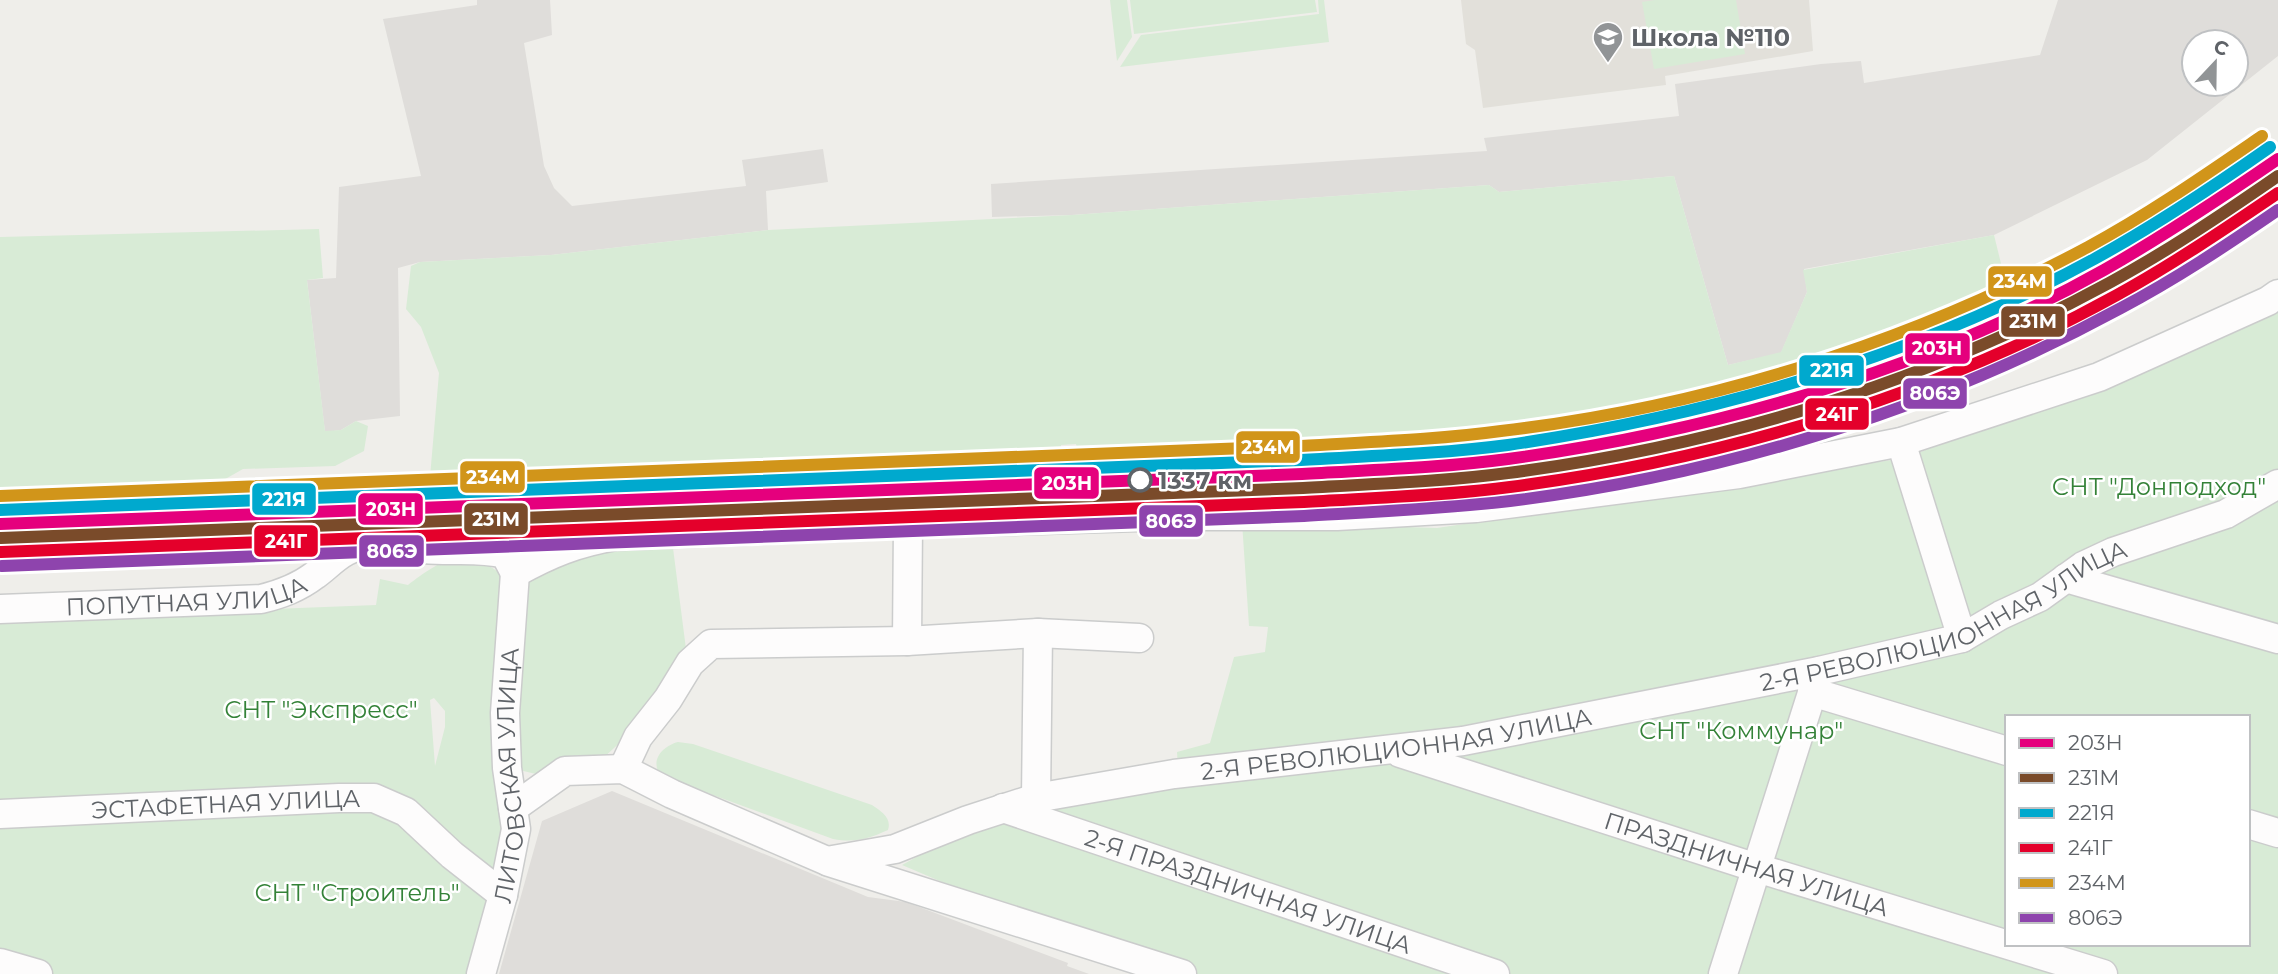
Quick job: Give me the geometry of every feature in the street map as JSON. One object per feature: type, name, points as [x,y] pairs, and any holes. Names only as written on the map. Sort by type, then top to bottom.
[{"type":"street","points":[[516,573],[542,558],[580,543],[616,536],[1171,516],[1333,516],[1476,508],[1739,474],[1900,442],[2099,377],[2268,301],[2278,294]]},
{"type":"street","points":[[1900,442],[1962,638]]},
{"type":"street","name":"2-Я РЕВОЛЮЦИОННАЯ УЛИЦА","points":[[827,861],[895,849],[1036,798],[1174,774],[1463,741],[1816,681],[1962,638],[2001,615],[2040,597],[2083,566],[2113,552],[2226,514],[2278,484]]},
{"type":"street","points":[[907,640],[908,524]]},
{"type":"street","name":"ПОПУТНАЯ УЛИЦА","points":[[0,610],[261,599],[288,592],[347,550],[382,545],[425,549],[485,549],[505,554],[516,573]]},
{"type":"street","name":"ЛИТОВСКАЯ УЛИЦА","points":[[481,974],[503,895],[516,829],[507,768],[505,713],[516,573]]},
{"type":"street","points":[[2066,578],[2278,639]]},
{"type":"street","points":[[1036,798],[1038,633]]},
{"type":"street","points":[[623,769],[638,737],[668,699],[690,663],[711,644],[907,640],[1038,633],[1139,638]]},
{"type":"street","points":[[1723,974],[1816,681],[2005,750]]},
{"type":"street","name":"ПРАЗДНИЧНАЯ УЛИЦА","points":[[1391,750],[1757,868],[2005,944]]},
{"type":"street","points":[[513,808],[565,771],[623,769],[672,794],[827,861],[1182,974]]},
{"type":"street","name":"ЭСТАФЕТНАЯ УЛИЦА","points":[[0,814],[374,798],[406,813],[452,855],[503,895]]},
{"type":"street","name":"2-Я ПРАЗДНИЧНАЯ УЛИЦА","points":[[1003,808],[1495,974]]},
{"type":"street","points":[[2250,825],[2278,833]]},
{"type":"street","name":"ПРАЗДНИЧНАЯ УЛИЦА","points":[[2012,946],[2103,974]]},
{"type":"street","points":[[0,963],[38,974]]},
{"type":"shaded area","points":[[477,0],[550,0],[552,35],[524,43],[544,166],[554,188],[572,206],[746,186],[742,160],[823,149],[828,182],[766,191],[768,230],[551,255],[420,262],[398,268],[400,416],[356,421],[341,430],[325,432],[307,280],[336,278],[339,187],[421,176],[383,19],[477,5]]},
{"type":"shaded area","name":"Школа №110","points":[[1461,0],[1809,0],[1813,51],[1665,76],[1666,85],[1483,108],[1475,50],[1466,44]]},
{"type":"shaded area","points":[[2058,0],[2278,0],[2278,56],[2250,78],[2250,28],[2180,28],[2180,98],[2225,98],[2147,160],[1994,235],[1804,269],[1807,292],[1781,353],[1728,365],[1674,176],[1499,192],[1489,185],[1072,215],[992,217],[991,184],[1487,151],[1484,138],[1679,116],[1675,84],[1861,61],[1864,83],[2040,55]]},
{"type":"shaded area","points":[[612,791],[868,897],[906,902],[1068,963],[1067,966],[1089,974],[499,974],[542,821]]},
{"type":"green space","points":[[1110,0],[1127,0],[1132,37],[1117,61]]},
{"type":"green space","points":[[1130,0],[1315,0],[1317,12],[1134,34]]},
{"type":"green space","points":[[1318,0],[1324,0],[1329,42],[1120,67],[1141,35],[1319,14]]},
{"type":"green space","points":[[1736,0],[1745,54],[1654,69],[1642,2]]},
{"type":"green space","points":[[1674,176],[1728,365],[1781,352],[1807,292],[1803,270],[1994,235],[2010,300],[1886,356],[1722,399],[1509,447],[1425,455],[1424,450],[1104,464],[1103,447],[1077,448],[1076,444],[1061,445],[1062,465],[992,469],[992,480],[428,500],[439,373],[421,327],[406,309],[411,266],[420,262],[551,255],[768,230],[1072,215],[1489,185],[1499,192]]},
{"type":"green space","points":[[319,229],[323,278],[307,280],[325,431],[341,430],[356,421],[368,426],[364,451],[335,466],[243,469],[183,503],[0,507],[0,237]]},
{"type":"green space","name":"СНТ \"Коммунар\"","points":[[2278,302],[2278,974],[1159,974],[902,865],[1050,783],[1178,768],[1177,752],[1210,743],[1234,657],[1265,652],[1268,627],[1249,626],[1242,522],[1437,528],[1905,458],[2219,335]]},
{"type":"green space","points":[[665,539],[673,548],[686,649],[650,715],[601,760],[536,774],[515,769],[524,798],[474,974],[0,974],[0,620],[376,605],[380,579],[408,585],[450,559],[477,559],[524,588],[542,558]],"holes":[[[434,698],[445,711],[445,727],[435,766],[430,700]]]},
{"type":"green space","points":[[678,742],[693,744],[872,805],[887,818],[888,830],[861,839],[833,839],[661,776],[656,764],[659,754]]},
{"type":"transit line","name":"234М","points":[[0,496],[1301,446],[1451,437],[1577,420],[1729,388],[1877,342],[1949,313],[2019,282],[2111,234],[2262,136]]},
{"type":"transit line","name":"221Я","points":[[0,510],[1301,460],[1430,453],[1508,445],[1660,417],[1736,399],[1810,378],[1956,325],[2027,294],[2096,258],[2184,205],[2270,147]]},
{"type":"transit line","name":"203Н","points":[[0,524],[1302,474],[1457,465],[1585,447],[1739,414],[1890,367],[1963,339],[2104,270],[2278,159]]},
{"type":"transit line","name":"231М","points":[[1,538],[1303,488],[1457,479],[1586,461],[1741,428],[1893,380],[1966,351],[2039,319],[2131,271],[2278,176]]},
{"type":"transit line","name":"241Г","points":[[1,552],[1304,502],[1458,493],[1588,475],[1667,460],[1823,419],[1974,364],[2117,295],[2179,259],[2278,193]]},
{"type":"transit line","name":"806Э","points":[[2,566],[1304,516],[1484,504],[1589,489],[1668,474],[1825,433],[1976,378],[2049,345],[2141,297],[2278,210]]},
{"type":"place","name":"Школа №110","points":[[1608,64]]},
{"type":"place","name":"1337 км","points":[[1140,480]]},
{"type":"park label","name":"СНТ \"Донподход\"","points":[[2159,486]]},
{"type":"park label","name":"СНТ \"Экспресс\"","points":[[321,709]]},
{"type":"park label","name":"СНТ \"Строитель\"","points":[[357,892]]}]
